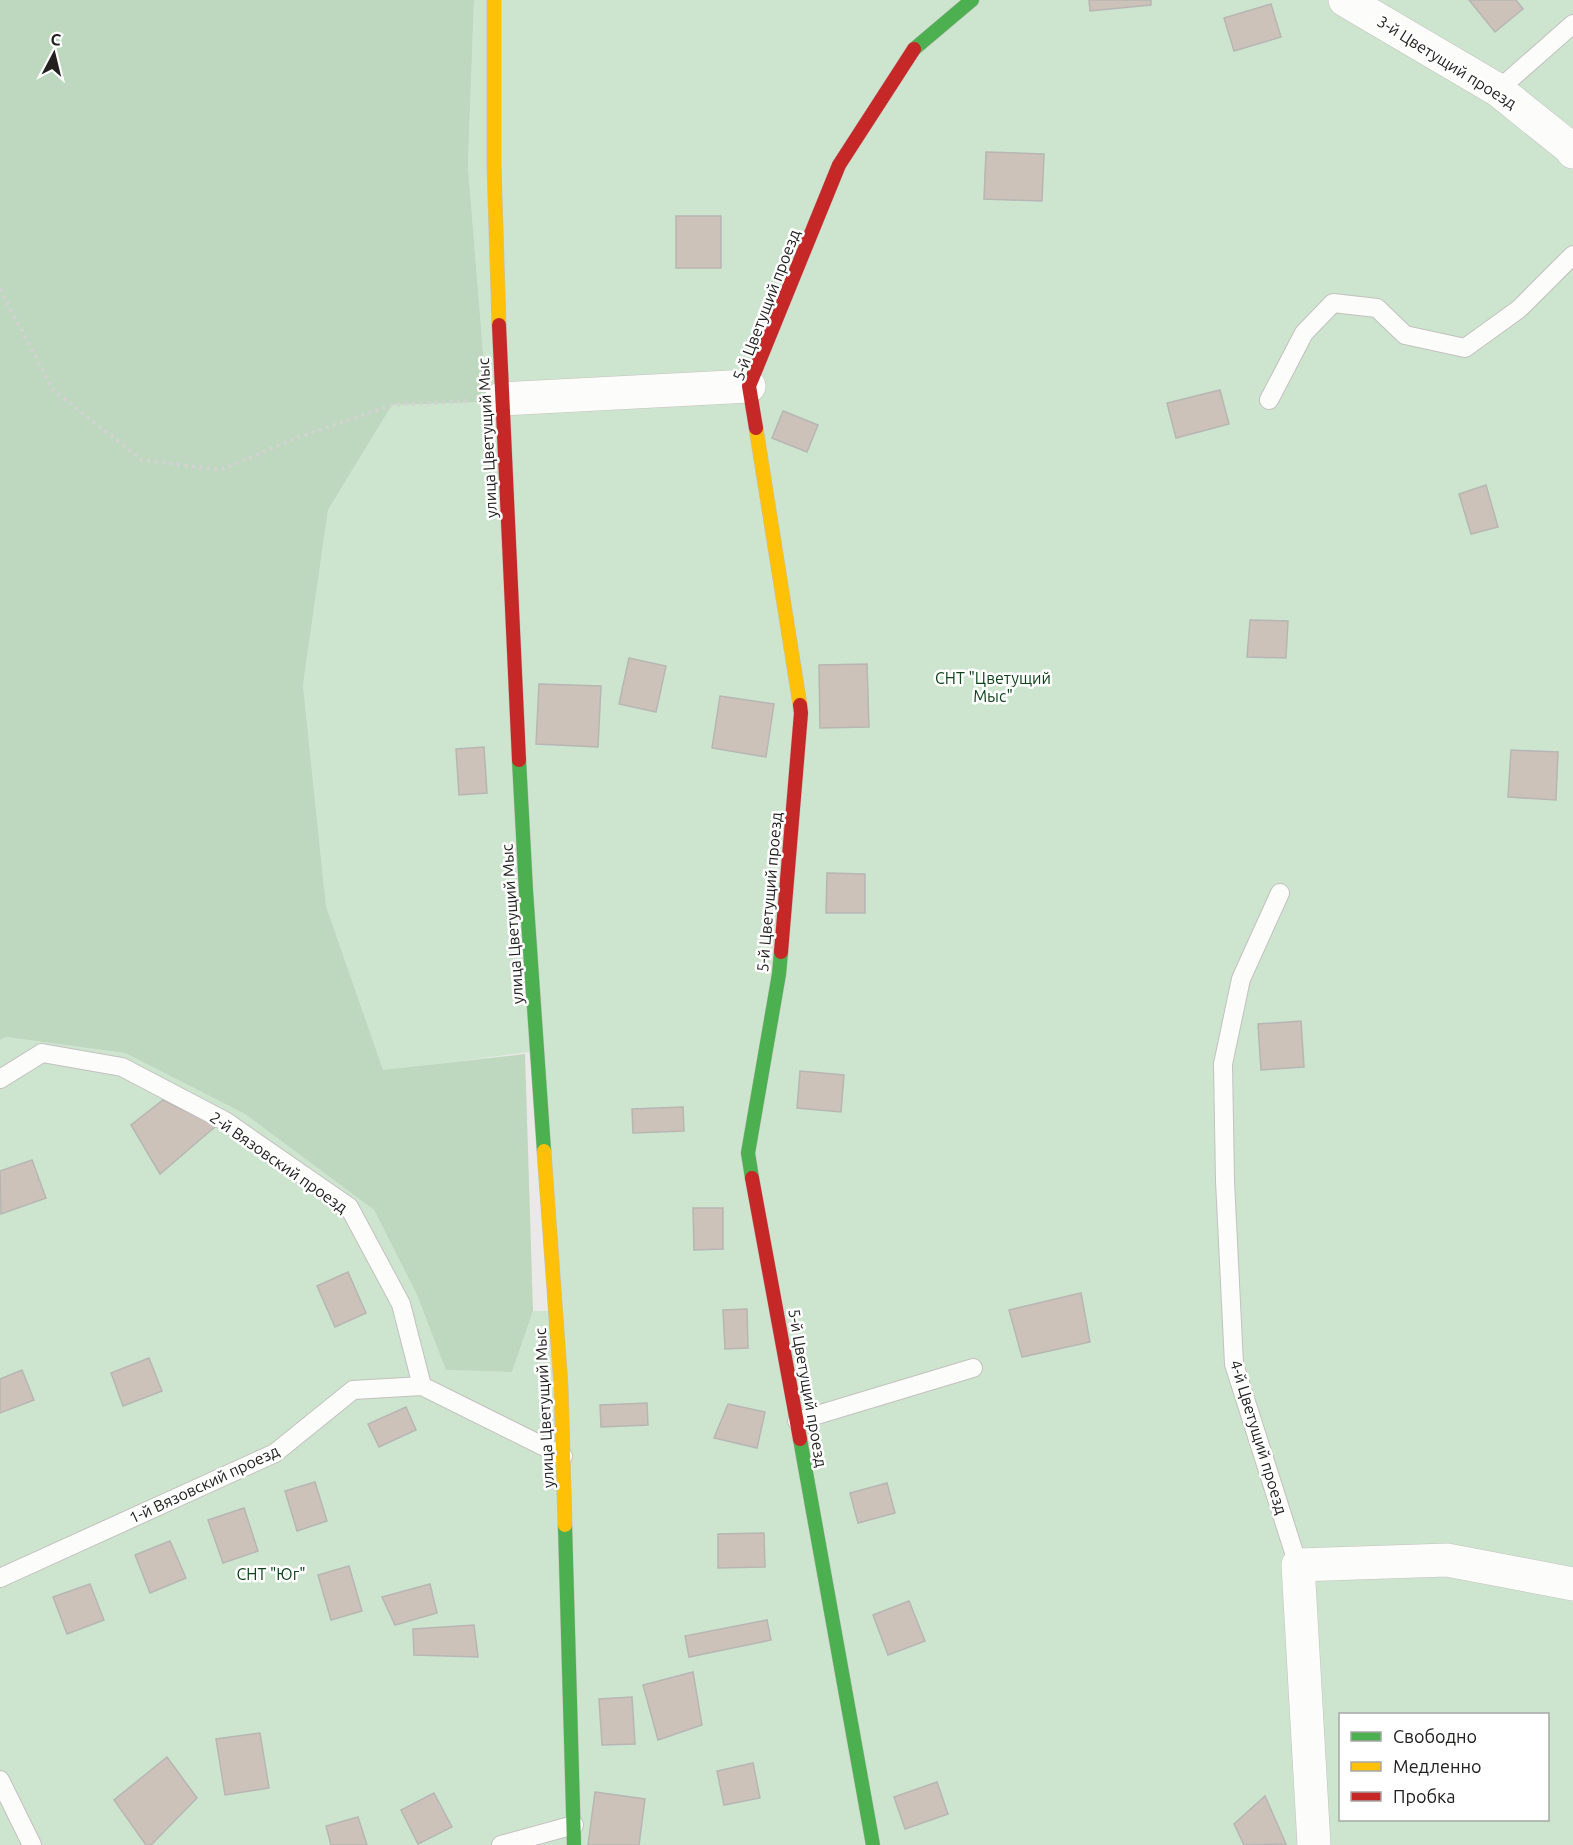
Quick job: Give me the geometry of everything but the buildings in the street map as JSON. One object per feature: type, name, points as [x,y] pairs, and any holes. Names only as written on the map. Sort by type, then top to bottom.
[{"type":"street","name":"улица Цветущий Мыс","points":[[494,0],[494,165],[501,399],[526,891],[561,1386],[574,1845]]},
{"type":"street","name":"5-й Цветущий проезд","points":[[873,1845],[748,1154],[779,974],[801,713],[749,386],[839,165],[915,46],[972,0]]},
{"type":"street","name":"3-й Цветущий проезд","points":[[1345,0],[1497,90],[1573,152]]},
{"type":"street","points":[[501,399],[749,386]]},
{"type":"street","points":[[1298,1565],[1447,1560],[1573,1584]]},
{"type":"street","name":"4-й Цветущий проезд","points":[[1298,1565],[1314,1845]]},
{"type":"lane","points":[[1497,90],[1573,24]]},
{"type":"lane","points":[[1269,400],[1304,333],[1333,303],[1377,309],[1405,335],[1465,348],[1519,309],[1573,255]]},
{"type":"lane","name":"4-й Цветущий проезд","points":[[1280,893],[1241,979],[1223,1064],[1225,1181],[1234,1364],[1298,1565]]},
{"type":"lane","name":"2-й Вязовский проезд","points":[[0,1079],[42,1053],[122,1067],[225,1121],[349,1207],[401,1304],[422,1386]]},
{"type":"lane","points":[[797,1421],[973,1368]]},
{"type":"lane","name":"1-й Вязовский проезд","points":[[0,1578],[275,1453],[353,1390],[422,1386],[563,1456]]},
{"type":"lane","points":[[0,1780],[32,1845]]},
{"type":"lane","points":[[501,1845],[574,1825]]},
{"type":"path","points":[[0,289],[53,390],[142,460],[222,470],[296,438],[392,405],[501,399]]},
{"type":"green space","points":[[0,0],[474,0],[468,166],[487,402],[392,405],[328,510],[303,685],[326,906],[383,1070],[525,1054],[533,1311],[512,1372],[446,1370],[417,1295],[374,1210],[245,1114],[125,1053],[6,1037],[0,1040]]},
{"type":"green space","name":"СНТ \"Цветущий Мыс\"","points":[[474,0],[1573,0],[1573,1845],[0,1845],[0,1040],[6,1037],[125,1053],[245,1114],[374,1210],[417,1295],[447,1370],[512,1372],[533,1311],[555,1311],[537,1051],[383,1071],[326,906],[303,684],[328,510],[392,405],[487,402],[468,166]]},
{"type":"traffic: fast","points":[[914,49],[972,0]]},
{"type":"traffic: fast","points":[[519,760],[544,1151]]},
{"type":"traffic: fast","points":[[752,1178],[748,1153],[781,952]]},
{"type":"traffic: fast","points":[[800,1439],[873,1845]]},
{"type":"traffic: fast","points":[[565,1525],[574,1845]]},
{"type":"traffic: slow","points":[[494,0],[494,165],[499,325]]},
{"type":"traffic: slow","points":[[756,428],[800,705]]},
{"type":"traffic: slow","points":[[544,1151],[561,1386],[565,1525]]},
{"type":"traffic: jam","points":[[756,428],[749,386],[839,165],[914,49]]},
{"type":"traffic: jam","points":[[499,325],[519,760]]},
{"type":"traffic: jam","points":[[781,952],[800,705]]},
{"type":"traffic: jam","points":[[752,1178],[800,1439]]},
{"type":"park label","name":"СНТ \"Юг\"","points":[[271,1574]]}]
